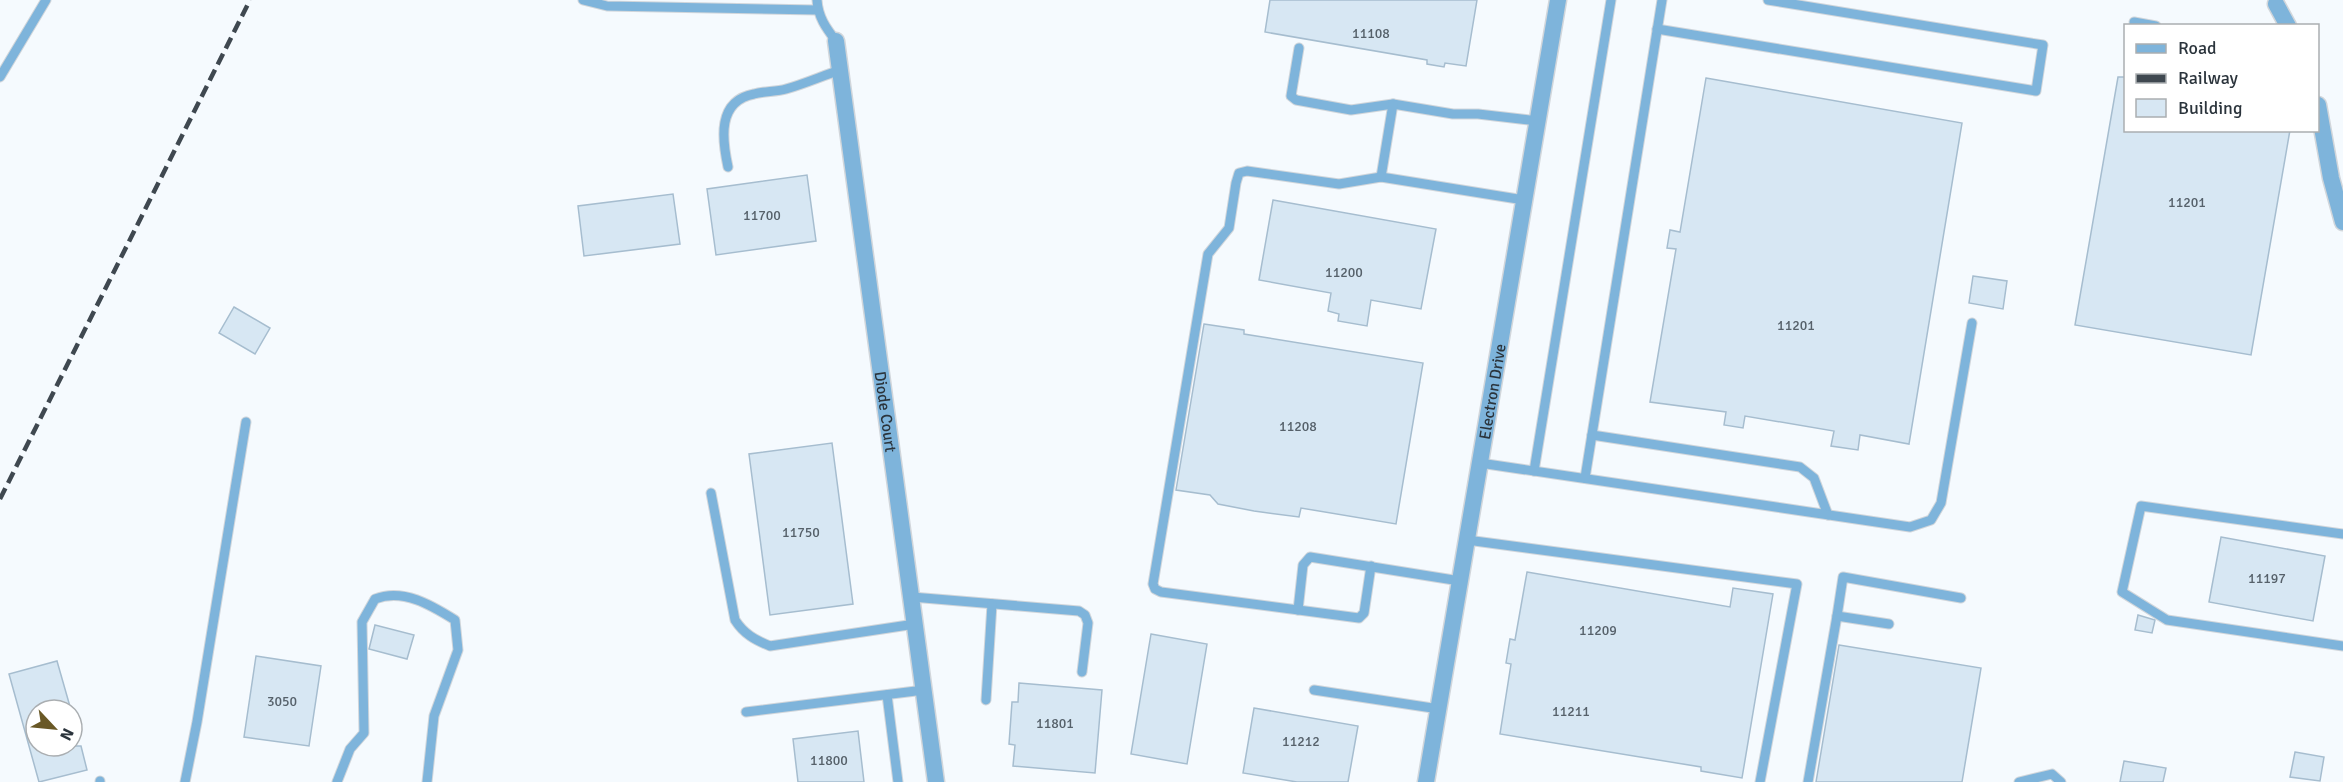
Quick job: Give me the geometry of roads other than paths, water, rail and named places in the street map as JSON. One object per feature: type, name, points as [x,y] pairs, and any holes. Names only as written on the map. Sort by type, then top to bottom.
[{"type":"street","name":"Electron Drive","points":[[1426,782],[1558,0]]},
{"type":"street","points":[[2275,2],[2287,24]]},
{"type":"street","name":"Diode Court","points":[[836,41],[936,782]]},
{"type":"street","points":[[2319,111],[2331,178],[2343,222]]},
{"type":"lane","points":[[0,77],[46,0]]},
{"type":"lane","points":[[583,0],[607,6],[817,5],[823,24],[836,41]]},
{"type":"lane","points":[[1534,471],[1611,0]]},
{"type":"lane","points":[[1585,478],[1662,0]]},
{"type":"lane","points":[[1657,29],[2036,91],[2043,45],[1768,0]]},
{"type":"lane","points":[[2134,22],[2145,24]]},
{"type":"lane","points":[[1299,48],[1291,96],[1296,100],[1351,110],[1394,104],[1453,114],[1478,114],[1538,121]]},
{"type":"lane","points":[[728,167],[724,151],[724,120],[730,107],[740,98],[785,89],[840,70]]},
{"type":"lane","points":[[1381,177],[1394,104]]},
{"type":"lane","points":[[1371,566],[1362,617],[1155,590],[1153,584],[1208,254],[1229,228],[1239,173],[1247,171],[1340,184],[1381,177],[1524,200]]},
{"type":"lane","points":[[1480,463],[1910,527],[1931,520],[1941,503],[1972,323]]},
{"type":"lane","points":[[185,782],[197,722],[246,422]]},
{"type":"lane","points":[[1592,435],[1800,467],[1814,478],[1828,515]]},
{"type":"lane","points":[[711,493],[735,620],[750,637],[770,646],[915,624]]},
{"type":"lane","points":[[2343,534],[2141,506],[2122,592],[2167,620],[2343,646]]},
{"type":"lane","points":[[1467,540],[1797,584],[1760,782]]},
{"type":"lane","points":[[1298,610],[1303,565],[1310,557],[1460,581]]},
{"type":"lane","points":[[1808,782],[1843,578],[1961,598]]},
{"type":"lane","points":[[337,782],[350,749],[364,733],[362,622],[375,599],[393,594],[400,594],[434,607],[455,620],[458,650],[434,716],[427,782]]},
{"type":"lane","points":[[912,597],[1079,610],[1088,622],[1082,672]]},
{"type":"lane","points":[[986,700],[992,604]]},
{"type":"lane","points":[[1836,616],[1888,624]]},
{"type":"lane","points":[[746,712],[924,690]]},
{"type":"lane","points":[[1314,690],[1439,709]]},
{"type":"lane","points":[[887,695],[898,782]]},
{"type":"lane","points":[[2019,782],[2052,774],[2061,782]]},
{"type":"railway","points":[[0,499],[250,0]]}]
